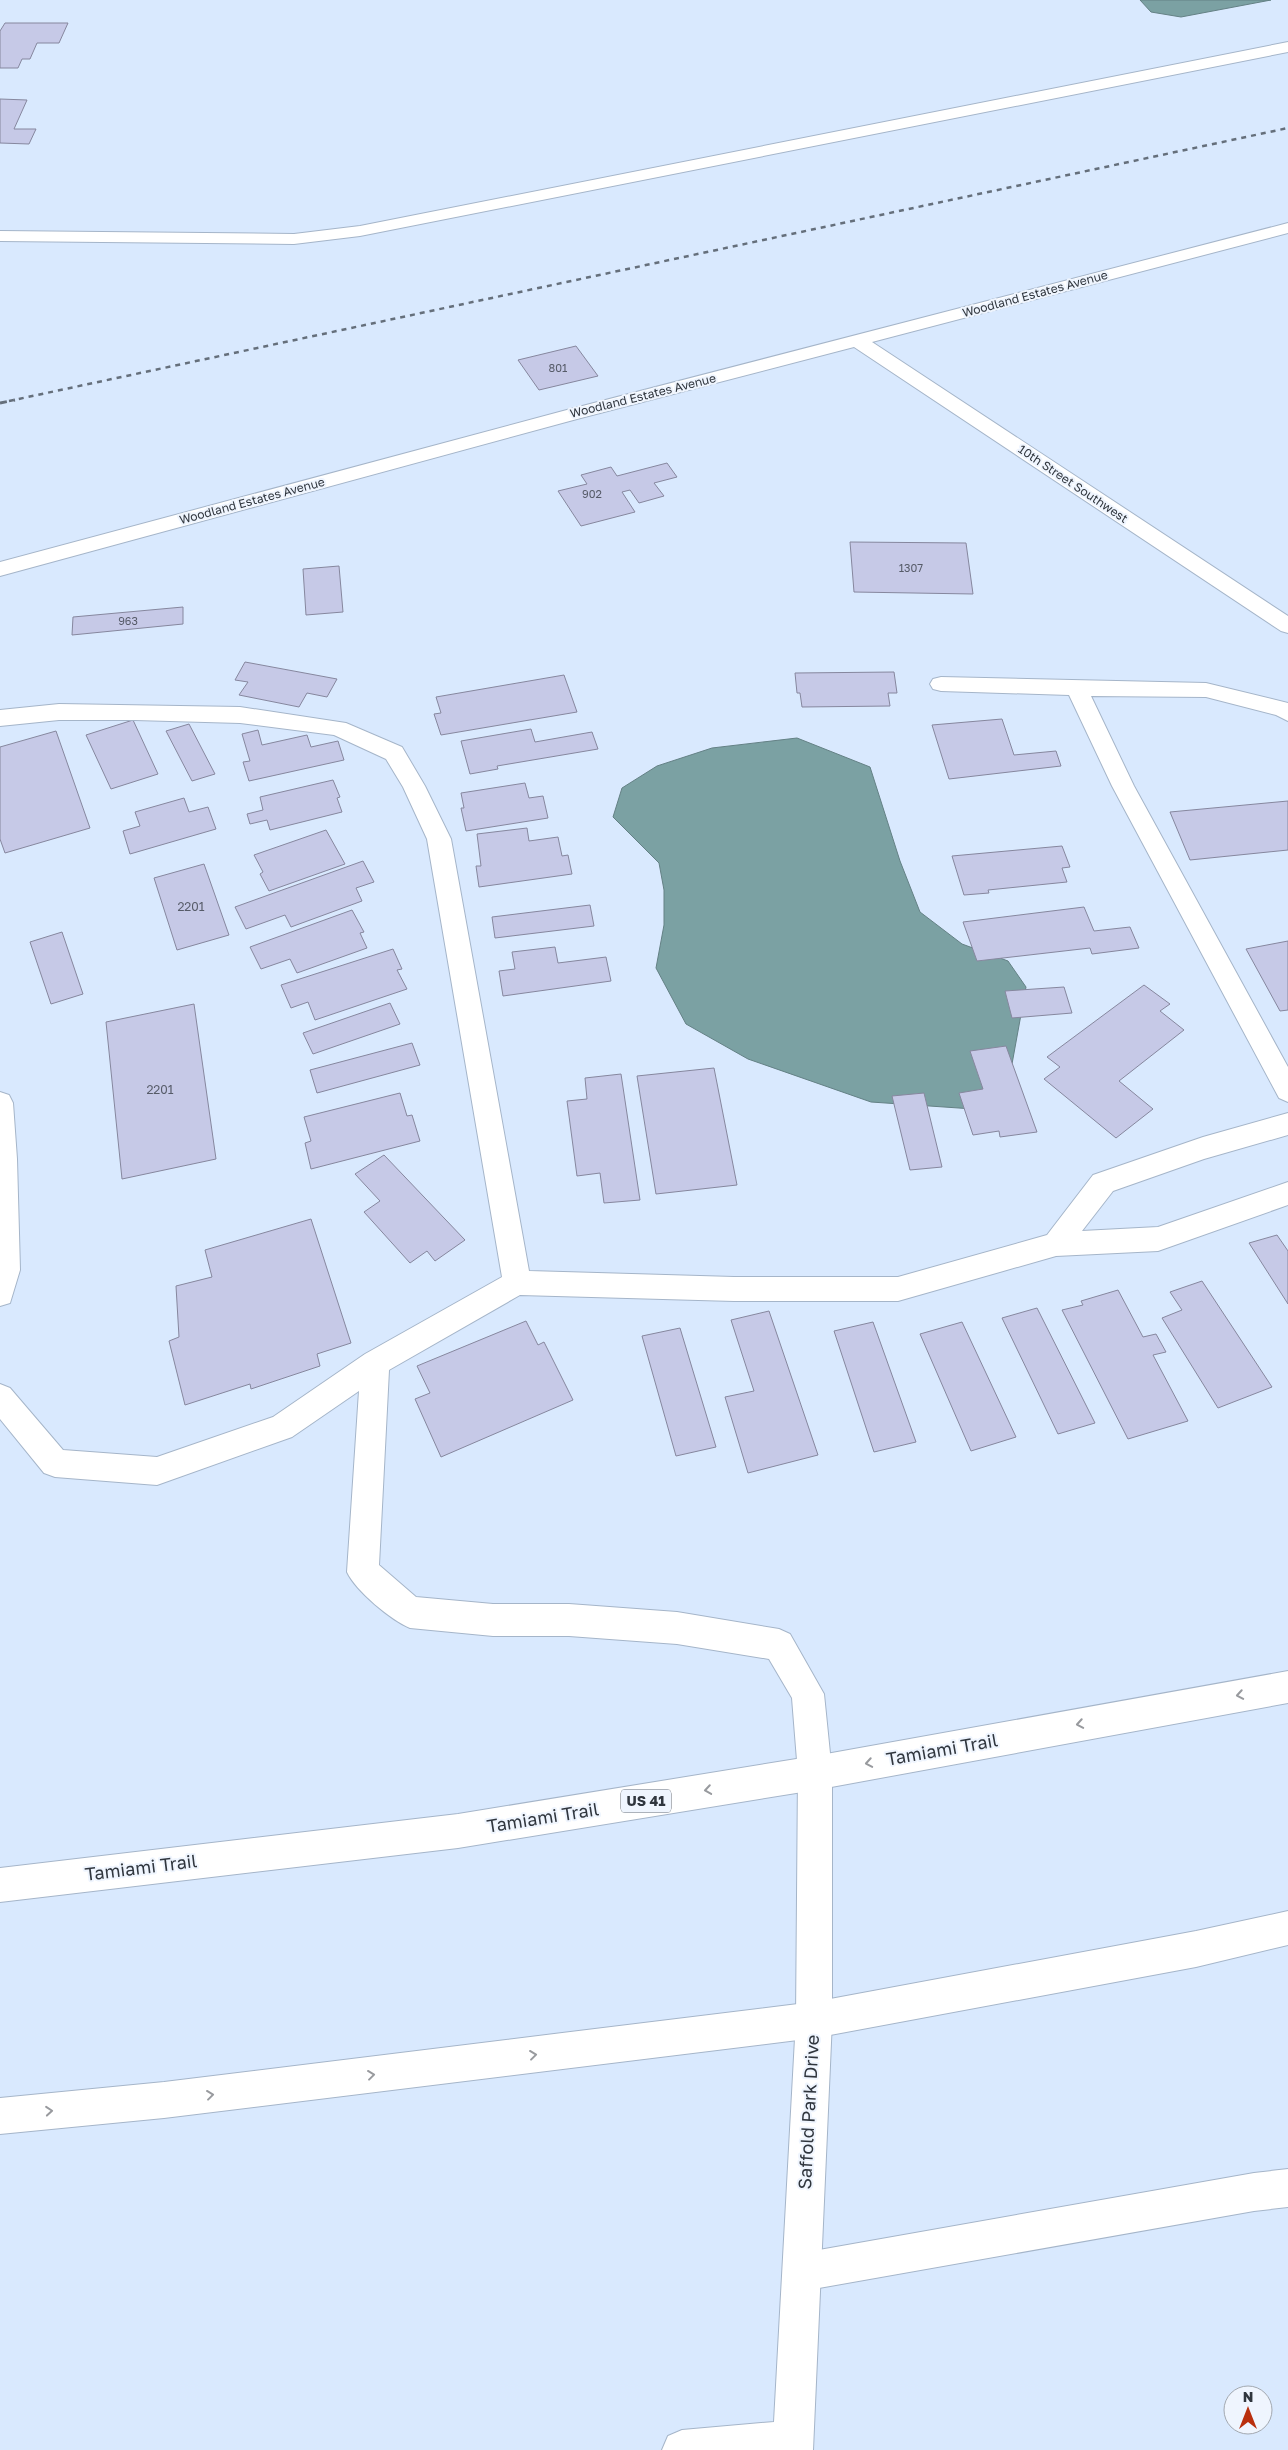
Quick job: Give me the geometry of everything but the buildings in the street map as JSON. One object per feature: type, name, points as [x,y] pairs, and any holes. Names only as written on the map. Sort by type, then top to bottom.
[{"type":"street","points":[[0,236],[294,239],[360,231],[1288,47]]},
{"type":"street","name":"Woodland Estates Avenue","points":[[0,569],[570,415],[1288,228]]},
{"type":"street","name":"10th Street Southwest","points":[[858,341],[1288,626]]},
{"type":"street","points":[[941,684],[1206,690],[1283,709],[1288,713]]},
{"type":"street","points":[[1076,688],[1123,786],[1288,1091]]},
{"type":"street","points":[[0,718],[59,712],[240,715],[338,728],[394,752],[414,786],[439,839],[517,1283]]},
{"type":"street","points":[[0,1103],[4,1159],[6,1270],[0,1294]]},
{"type":"street","points":[[1056,1244],[1103,1183],[1203,1148],[1288,1124]]},
{"type":"street","points":[[0,1397],[55,1463],[157,1471],[282,1427],[376,1364],[517,1283],[734,1289],[898,1289],[1056,1244],[1158,1239],[1288,1194]]},
{"type":"street","name":"Saffold Park Drive","points":[[376,1364],[363,1572],[410,1612],[493,1620],[569,1620],[678,1628],[779,1645],[808,1694],[815,1773],[814,2020],[794,2445]]},
{"type":"street","name":"Tamiami Trail","points":[[0,1884],[458,1832],[815,1773],[1288,1687]]},
{"type":"street","points":[[0,2116],[174,2099],[814,2020],[1196,1949],[1288,1928]]},
{"type":"street","points":[[802,2272],[1254,2192],[1288,2188]]},
{"type":"street","points":[[682,2450],[794,2445]]},
{"type":"shaded area","points":[[1140,0],[1271,0],[1181,17],[1151,12]]},
{"type":"shaded area","points":[[797,738],[870,767],[900,861],[920,912],[962,944],[1008,961],[1026,987],[1006,1097],[988,1110],[871,1102],[748,1059],[686,1024],[656,968],[664,925],[664,890],[659,863],[613,817],[622,788],[657,766],[712,748]]},
{"type":"railway","points":[[9,401],[1288,128]]},
{"type":"railway","points":[[0,403],[15,400]]}]
